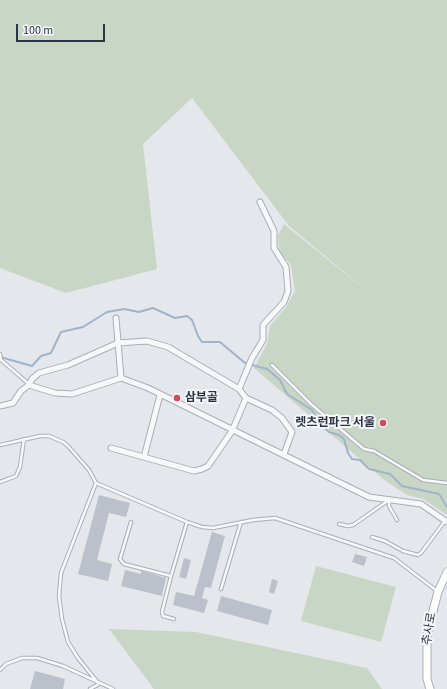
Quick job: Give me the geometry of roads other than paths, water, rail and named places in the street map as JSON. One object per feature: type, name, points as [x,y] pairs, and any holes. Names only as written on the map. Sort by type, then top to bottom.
[{"type":"street","points":[[239,389],[247,368],[263,340],[263,325],[284,302],[288,291],[286,267],[274,248],[274,231],[260,202]]},
{"type":"street","points":[[116,318],[121,378]]},
{"type":"street","points":[[0,406],[6,406],[13,403],[20,391],[29,385],[32,379],[39,373],[68,365],[118,343],[147,341],[168,347],[239,389],[246,398],[272,410],[282,418],[292,432],[284,454]]},
{"type":"street","points":[[29,385],[55,393],[72,394],[121,378],[148,388],[232,431],[284,454],[369,497],[421,504],[446,521]]},
{"type":"street","points":[[144,457],[160,395]]},
{"type":"street","points":[[111,448],[194,471],[202,469],[208,466],[232,431],[246,398]]},
{"type":"street","name":"추사로","points":[[430,689],[426,679],[427,634],[438,592],[447,572]]},
{"type":"lane","points":[[0,354],[1,360],[29,385]]},
{"type":"lane","points":[[272,365],[311,404],[364,449],[374,451],[423,480],[447,483]]},
{"type":"lane","points":[[0,445],[24,439],[49,436],[63,442],[89,470],[96,483],[187,522],[202,527],[213,528],[241,522],[275,518],[394,558],[438,592]]},
{"type":"lane","points":[[0,482],[16,476],[20,467],[24,439]]},
{"type":"lane","points":[[96,483],[61,573],[59,596],[62,619],[68,642],[78,658],[99,684]]},
{"type":"lane","points":[[389,499],[389,506],[397,520]]},
{"type":"lane","points":[[339,524],[353,525],[389,499]]},
{"type":"lane","points":[[372,537],[385,541],[403,551],[418,555],[446,521]]},
{"type":"lane","points":[[131,522],[120,559],[124,564],[171,576]]},
{"type":"lane","points":[[174,619],[162,616],[162,612],[187,522]]},
{"type":"lane","points":[[221,590],[241,522]]},
{"type":"lane","points":[[0,670],[6,664],[22,658],[37,658],[63,666],[99,684],[113,689]]},
{"type":"lane","points":[[90,689],[99,684]]},
{"type":"lane","points":[[96,689],[99,684]]},
{"type":"waterway","points":[[0,357],[32,366],[41,356],[51,353],[61,332],[83,327],[107,312],[124,309],[139,312],[153,308],[175,318],[187,316],[192,320],[202,342],[220,342],[245,363],[267,369],[280,380],[287,394],[312,410],[320,424],[329,432],[339,435],[344,439],[348,453],[352,459],[360,460],[369,469],[390,474],[402,486],[439,494],[447,507]]},
{"type":"place","name":"삼부골","points":[[177,398]]},
{"type":"place","name":"렛츠런파크 서울","points":[[383,423]]}]
